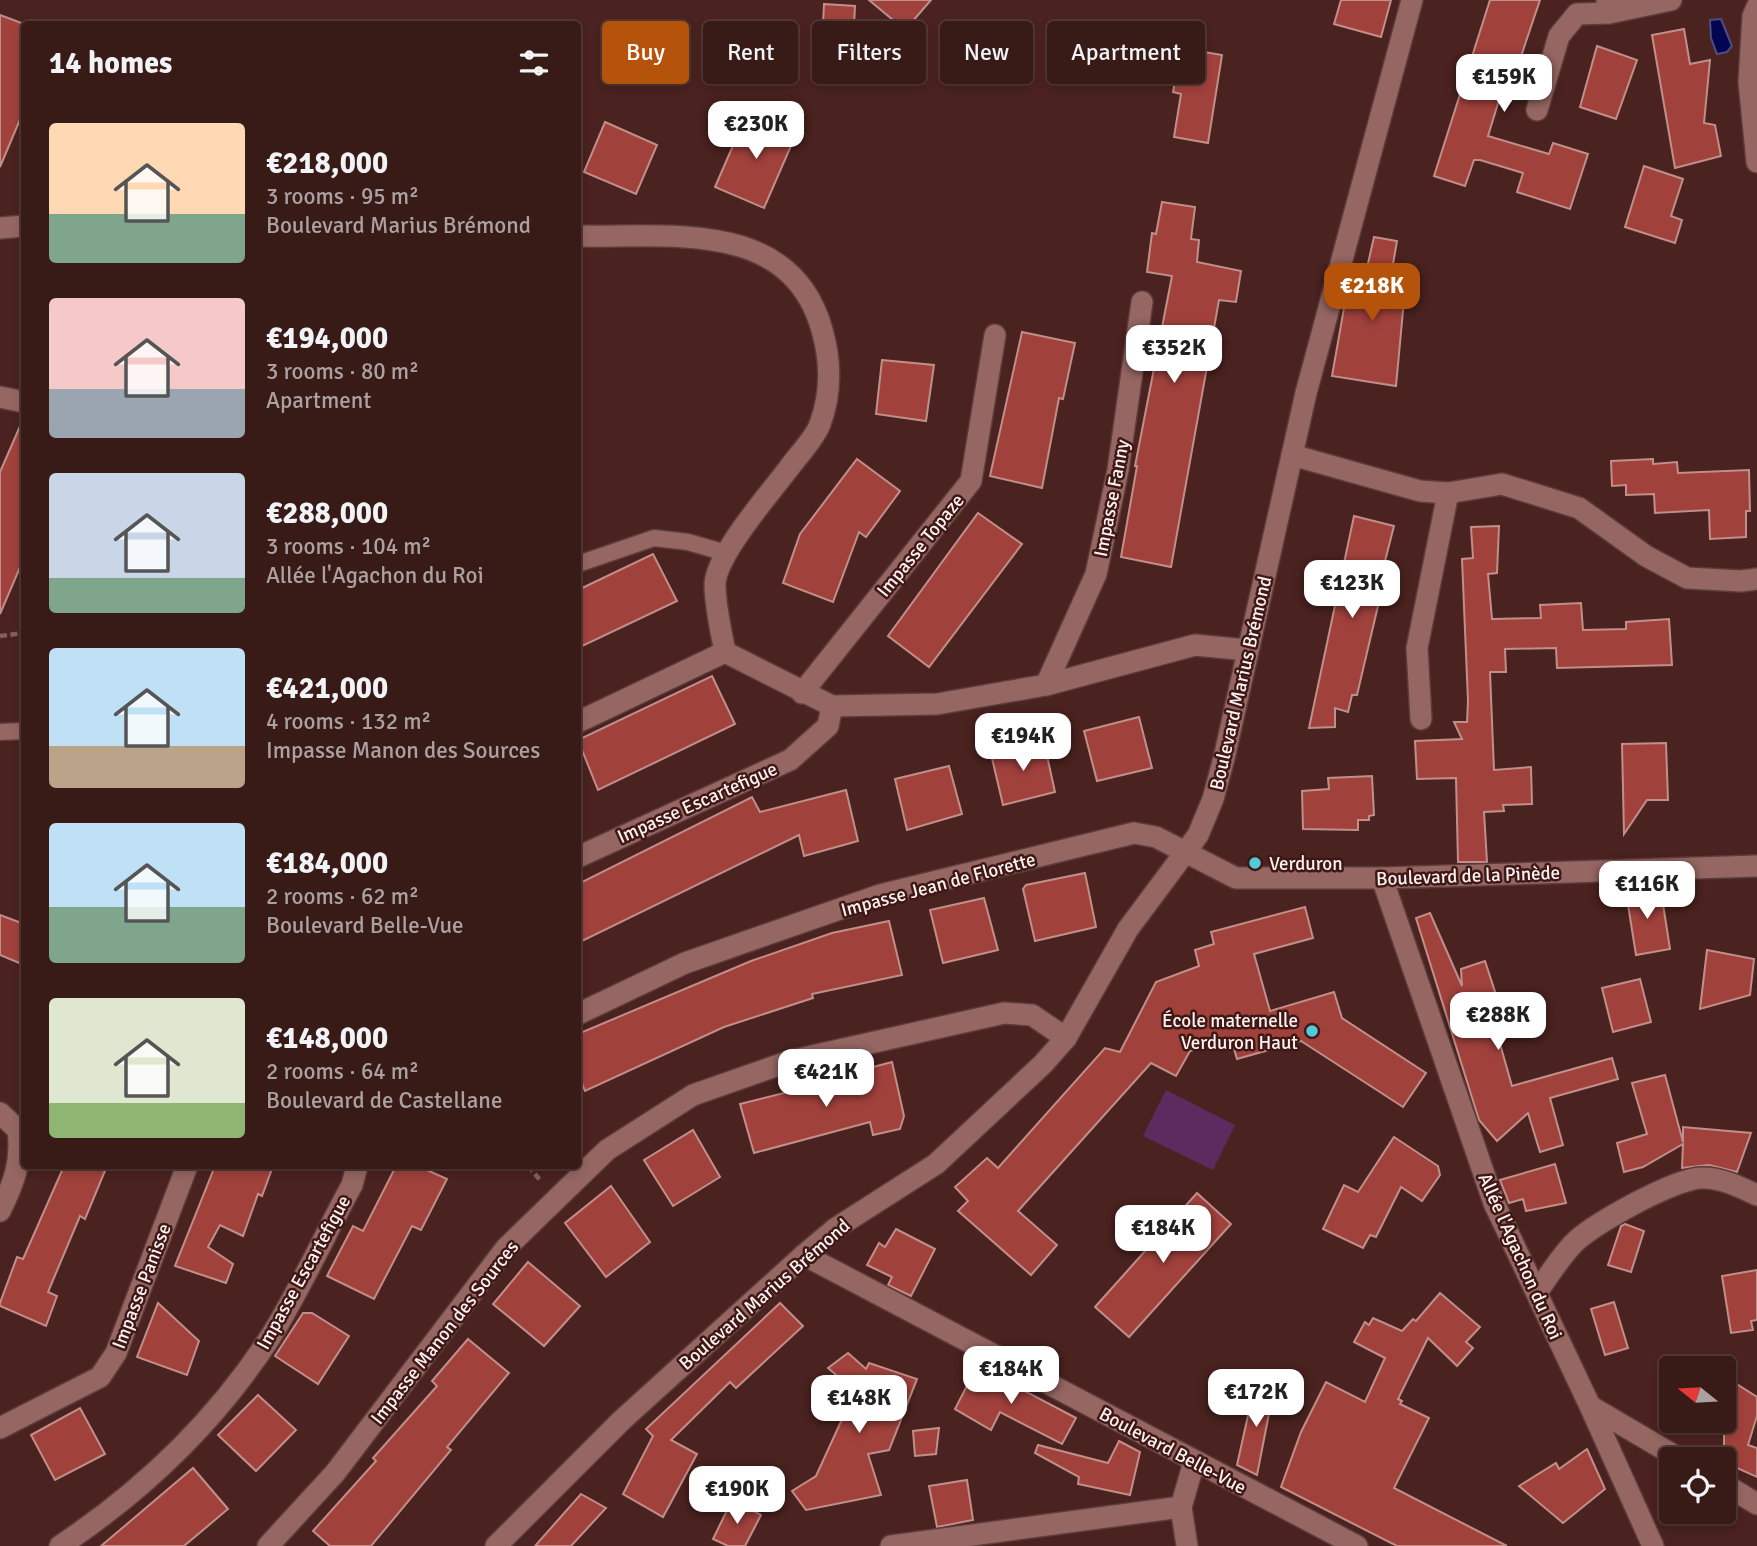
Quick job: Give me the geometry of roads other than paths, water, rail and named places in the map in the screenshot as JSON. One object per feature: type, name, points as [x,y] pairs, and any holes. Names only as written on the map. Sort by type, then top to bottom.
[{"type":"street","name":"Boulevard Marius Brémond","points":[[496,1546],[622,1420],[804,1255],[836,1228],[936,1164],[1005,1102],[1066,1038],[1128,929],[1198,835],[1213,799],[1313,366],[1412,0]]},
{"type":"street","points":[[1537,110],[1559,36],[1577,15],[1608,6],[1671,0]]},
{"type":"street","points":[[1757,7],[1753,16],[1749,82],[1757,162]]},
{"type":"street","points":[[0,228],[21,225]]},
{"type":"street","points":[[581,236],[718,239],[754,249],[786,269],[807,293],[819,319],[830,356],[827,392],[819,426],[726,553],[715,582],[725,652]]},
{"type":"street","name":"Impasse Fanny","points":[[1046,685],[1096,574],[1118,470],[1142,302]]},
{"type":"street","name":"Impasse Topaze","points":[[802,693],[971,481],[995,335]]},
{"type":"street","points":[[0,397],[21,401]]},
{"type":"street","points":[[1292,455],[1420,491],[1448,493],[1502,484],[1579,508],[1646,556],[1687,578],[1757,579]]},
{"type":"street","points":[[1421,719],[1417,648],[1448,493]]},
{"type":"street","points":[[725,652],[832,706],[937,704],[1046,685],[1195,645],[1247,650]]},
{"type":"street","points":[[581,721],[725,652]]},
{"type":"street","name":"Impasse Escartefigue","points":[[581,856],[687,804],[790,760],[828,726],[832,706]]},
{"type":"street","name":"Impasse Jean de Florette","points":[[581,1013],[685,963],[880,895],[1134,833],[1156,837],[1186,852]]},
{"type":"street","name":"Boulevard de la Pinède","points":[[1186,852],[1236,878],[1382,878],[1757,866]]},
{"type":"street","name":"Allée l'Agachon du Roi","points":[[1382,878],[1494,1203],[1653,1546]]},
{"type":"street","name":"Impasse Manon des Sources","points":[[268,1546],[335,1472],[506,1248],[607,1150],[693,1095],[790,1061],[1004,1013],[1032,1015],[1066,1038]]},
{"type":"street","points":[[0,1113],[21,1127],[21,1156],[14,1182],[0,1210]]},
{"type":"street","name":"Impasse Panisse","points":[[0,1428],[100,1377],[116,1353],[186,1169]]},
{"type":"street","name":"Impasse Escartefigue","points":[[60,1546],[111,1512],[193,1439],[271,1336],[352,1185],[356,1169]]},
{"type":"street","points":[[1536,1292],[1572,1244],[1595,1226],[1672,1185],[1700,1178],[1733,1184],[1757,1195]]},
{"type":"street","name":"Boulevard Belle-Vue","points":[[804,1255],[1357,1546]]},
{"type":"street","points":[[1590,1406],[1660,1447]]},
{"type":"street","points":[[1187,1546],[1181,1507],[1194,1462]]},
{"type":"street","points":[[1736,1491],[1757,1504]]},
{"type":"street","points":[[891,1546],[1181,1507]]},
{"type":"lane","points":[[581,563],[654,538],[688,542],[726,553]]},
{"type":"lane","points":[[0,732],[21,731]]},
{"type":"place","name":"Verduron","points":[[1255,863]]},
{"type":"place","name":"École maternelle Verduron Haut","points":[[1312,1031]]}]
